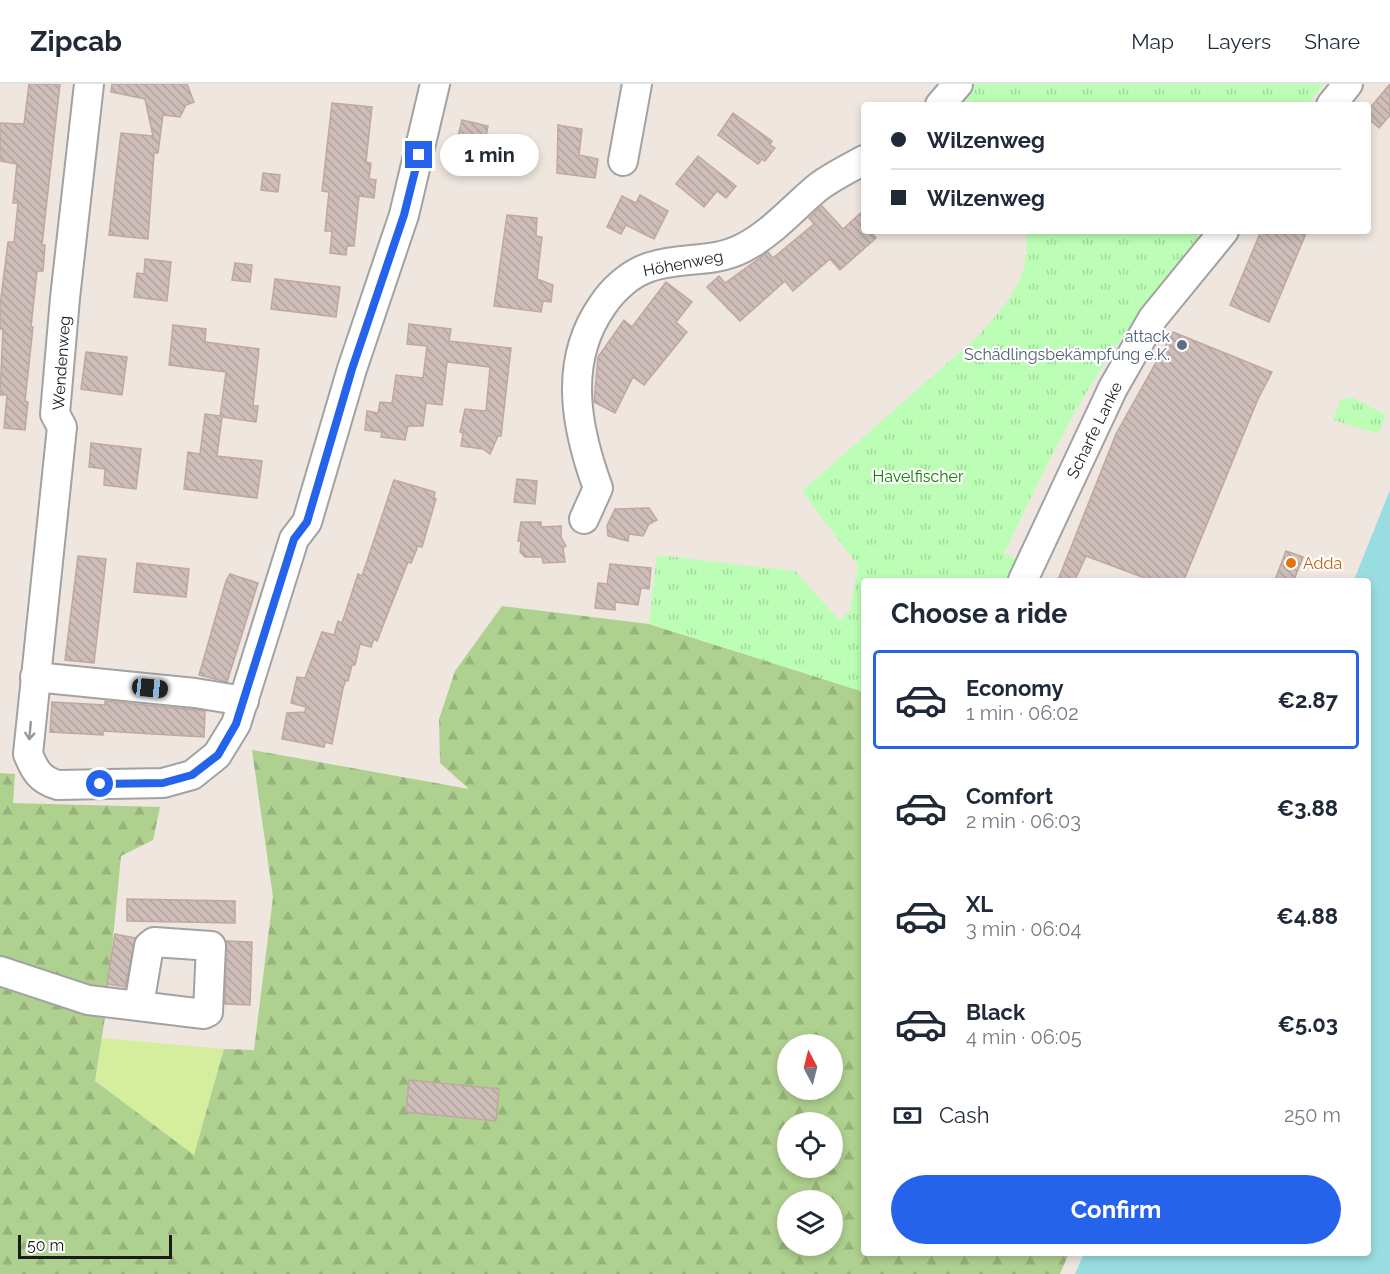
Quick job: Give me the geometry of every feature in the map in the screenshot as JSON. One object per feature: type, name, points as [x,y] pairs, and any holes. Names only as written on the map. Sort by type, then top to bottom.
[{"type":"street","name":"Wendenweg","points":[[89,84],[64,309],[55,414],[62,428],[28,754],[35,770],[45,781],[58,785],[163,783],[192,775],[218,755],[236,724],[294,539],[307,522],[352,369],[404,215],[435,84]]},
{"type":"street","points":[[624,161],[637,84]]},
{"type":"street","points":[[943,102],[958,84]]},
{"type":"street","points":[[1333,102],[1348,84]]},
{"type":"street","name":"Höhenweg","points":[[584,519],[598,488],[580,434],[576,382],[584,338],[610,294],[634,273],[652,266],[722,258],[745,248],[820,186],[861,162]]},
{"type":"street","name":"Scharfe Lanke","points":[[1024,578],[1113,388],[1153,318],[1222,234]]},
{"type":"street","points":[[35,677],[195,693],[244,701]]},
{"type":"street","points":[[0,971],[88,1000],[139,1005]]},
{"type":"green space","points":[[967,84],[1324,84],[1309,102],[952,102]]},
{"type":"green space","name":"Havelfischer","points":[[1026,234],[1201,234],[1128,329],[1063,434],[1004,553],[1021,562],[1014,578],[861,578],[861,691],[649,624],[657,555],[795,571],[839,620],[850,611],[858,566],[802,491],[978,336],[1008,301],[1015,289],[1025,263]]},
{"type":"green space","points":[[1351,397],[1386,415],[1378,434],[1333,420],[1340,400]]},
{"type":"green space","points":[[502,606],[649,624],[861,691],[861,1256],[1068,1256],[1060,1274],[0,1274],[0,773],[15,774],[13,803],[160,807],[153,840],[121,856],[106,1011],[95,1081],[194,1155],[224,1049],[254,1050],[273,897],[252,750],[469,789],[440,763],[439,719],[455,671]]},
{"type":"green space","points":[[102,1038],[224,1049],[194,1156],[95,1081]]},
{"type":"water","points":[[1390,490],[1390,1274],[1075,1274],[1083,1256],[1371,1256],[1371,578],[1355,578]]},
{"type":"building","points":[[29,84],[60,84],[42,245],[45,245],[43,271],[37,271],[31,327],[33,327],[25,401],[28,402],[25,430],[4,428],[7,395],[0,395],[3,329],[0,329],[0,306],[8,242],[14,242],[18,203],[13,203],[17,164],[0,161],[0,123],[24,124]]},
{"type":"building","points":[[112,84],[187,84],[194,102],[186,105],[180,117],[163,115],[158,153],[154,153],[148,239],[109,235],[121,133],[153,136],[145,99],[111,92]]},
{"type":"building","points":[[1390,84],[1390,115],[1379,128],[1371,121],[1371,106]]},
{"type":"building","points":[[332,103],[372,107],[366,162],[371,163],[369,179],[376,180],[374,198],[359,196],[354,246],[347,246],[346,255],[330,253],[332,231],[325,231],[329,192],[322,191]]},
{"type":"building","points":[[733,113],[772,141],[770,145],[775,148],[765,161],[762,159],[758,164],[718,135]]},
{"type":"building","points":[[462,120],[488,126],[484,146],[457,141]]},
{"type":"building","points":[[558,125],[582,129],[579,155],[598,159],[595,178],[557,173]]},
{"type":"building","points":[[698,156],[736,186],[726,198],[717,191],[704,207],[676,184]]},
{"type":"building","points":[[263,173],[280,175],[278,192],[261,190]]},
{"type":"building","points":[[640,195],[668,211],[654,239],[626,225],[621,234],[607,227],[622,196],[636,203]]},
{"type":"building","points":[[822,206],[843,229],[861,213],[861,234],[873,234],[876,238],[840,270],[830,259],[793,291],[785,281],[740,321],[707,287],[719,276],[725,283],[768,252],[773,258],[814,224],[809,218]]},
{"type":"building","points":[[507,215],[537,218],[536,236],[542,237],[537,279],[553,285],[551,302],[543,301],[541,312],[494,306]]},
{"type":"building","points":[[1260,234],[1306,234],[1269,322],[1230,305]]},
{"type":"building","points":[[145,259],[171,262],[167,301],[134,297],[137,273],[144,274]]},
{"type":"building","points":[[235,263],[252,265],[250,282],[232,280]]},
{"type":"building","points":[[275,279],[340,287],[336,317],[271,309]]},
{"type":"building","points":[[666,282],[692,302],[676,322],[687,332],[644,385],[633,377],[615,413],[594,402],[598,357],[624,320],[632,327]]},
{"type":"building","points":[[409,324],[451,329],[449,341],[511,348],[501,436],[498,436],[490,454],[483,449],[461,446],[463,433],[460,432],[465,409],[486,411],[490,367],[447,362],[442,405],[426,403],[423,426],[408,426],[405,440],[381,437],[382,432],[365,430],[367,411],[378,413],[380,402],[392,403],[396,375],[423,378],[427,346],[407,344]]},
{"type":"building","points":[[173,325],[206,329],[205,342],[259,349],[253,406],[258,406],[256,422],[222,417],[217,456],[262,461],[257,498],[184,489],[188,452],[200,454],[205,414],[220,416],[226,372],[169,365]]},
{"type":"building","points":[[1173,332],[1272,372],[1258,399],[1185,578],[1145,578],[1086,556],[1076,578],[1059,578],[1116,434]]},
{"type":"building","points":[[86,352],[127,357],[122,395],[81,389]]},
{"type":"building","points":[[91,443],[141,449],[136,489],[104,485],[105,469],[89,467]]},
{"type":"building","points":[[517,479],[537,481],[535,504],[514,502]]},
{"type":"building","points":[[394,480],[435,492],[434,498],[436,499],[422,547],[418,546],[411,563],[408,562],[377,641],[374,639],[371,647],[360,644],[355,665],[352,665],[348,681],[346,680],[343,688],[332,744],[325,742],[324,747],[282,739],[287,713],[305,712],[306,707],[291,703],[297,677],[305,678],[322,632],[334,635],[338,621],[342,623],[358,574],[362,576]]},
{"type":"building","points":[[649,508],[657,520],[649,524],[643,536],[629,534],[628,541],[608,536],[607,526],[615,509]]},
{"type":"building","points":[[521,522],[541,522],[541,527],[561,526],[561,537],[566,546],[563,548],[565,562],[543,563],[542,557],[525,557],[520,552],[521,541],[518,541]]},
{"type":"building","name":"Adda","points":[[1286,551],[1303,557],[1295,578],[1276,578]]},
{"type":"building","points":[[78,556],[106,559],[94,663],[65,660]]},
{"type":"building","points":[[137,563],[189,569],[186,597],[134,592]]},
{"type":"building","points":[[610,564],[651,568],[649,589],[641,588],[638,605],[615,602],[615,610],[595,608],[598,583],[607,584]]},
{"type":"building","points":[[230,574],[258,583],[227,682],[199,675]]},
{"type":"building","points":[[105,701],[205,711],[204,737],[103,731],[103,735],[50,732],[52,702],[105,705]]},
{"type":"building","points":[[127,899],[235,901],[235,923],[127,921]]},
{"type":"building","points":[[115,934],[136,938],[125,987],[107,984]]},
{"type":"building","points":[[226,941],[252,942],[250,1005],[225,1004]]},
{"type":"building","points":[[409,1080],[499,1089],[496,1121],[406,1112]]},
{"type":"place","name":"attack Schädlingsbekämpfung e.K.","points":[[1182,345]]},
{"type":"place","name":"Adda","points":[[1291,563]]},
{"type":"route","points":[[100,784],[163,783],[192,775],[218,755],[227,742],[236,724],[294,539],[307,522],[352,369],[404,215],[419,155]]}]
